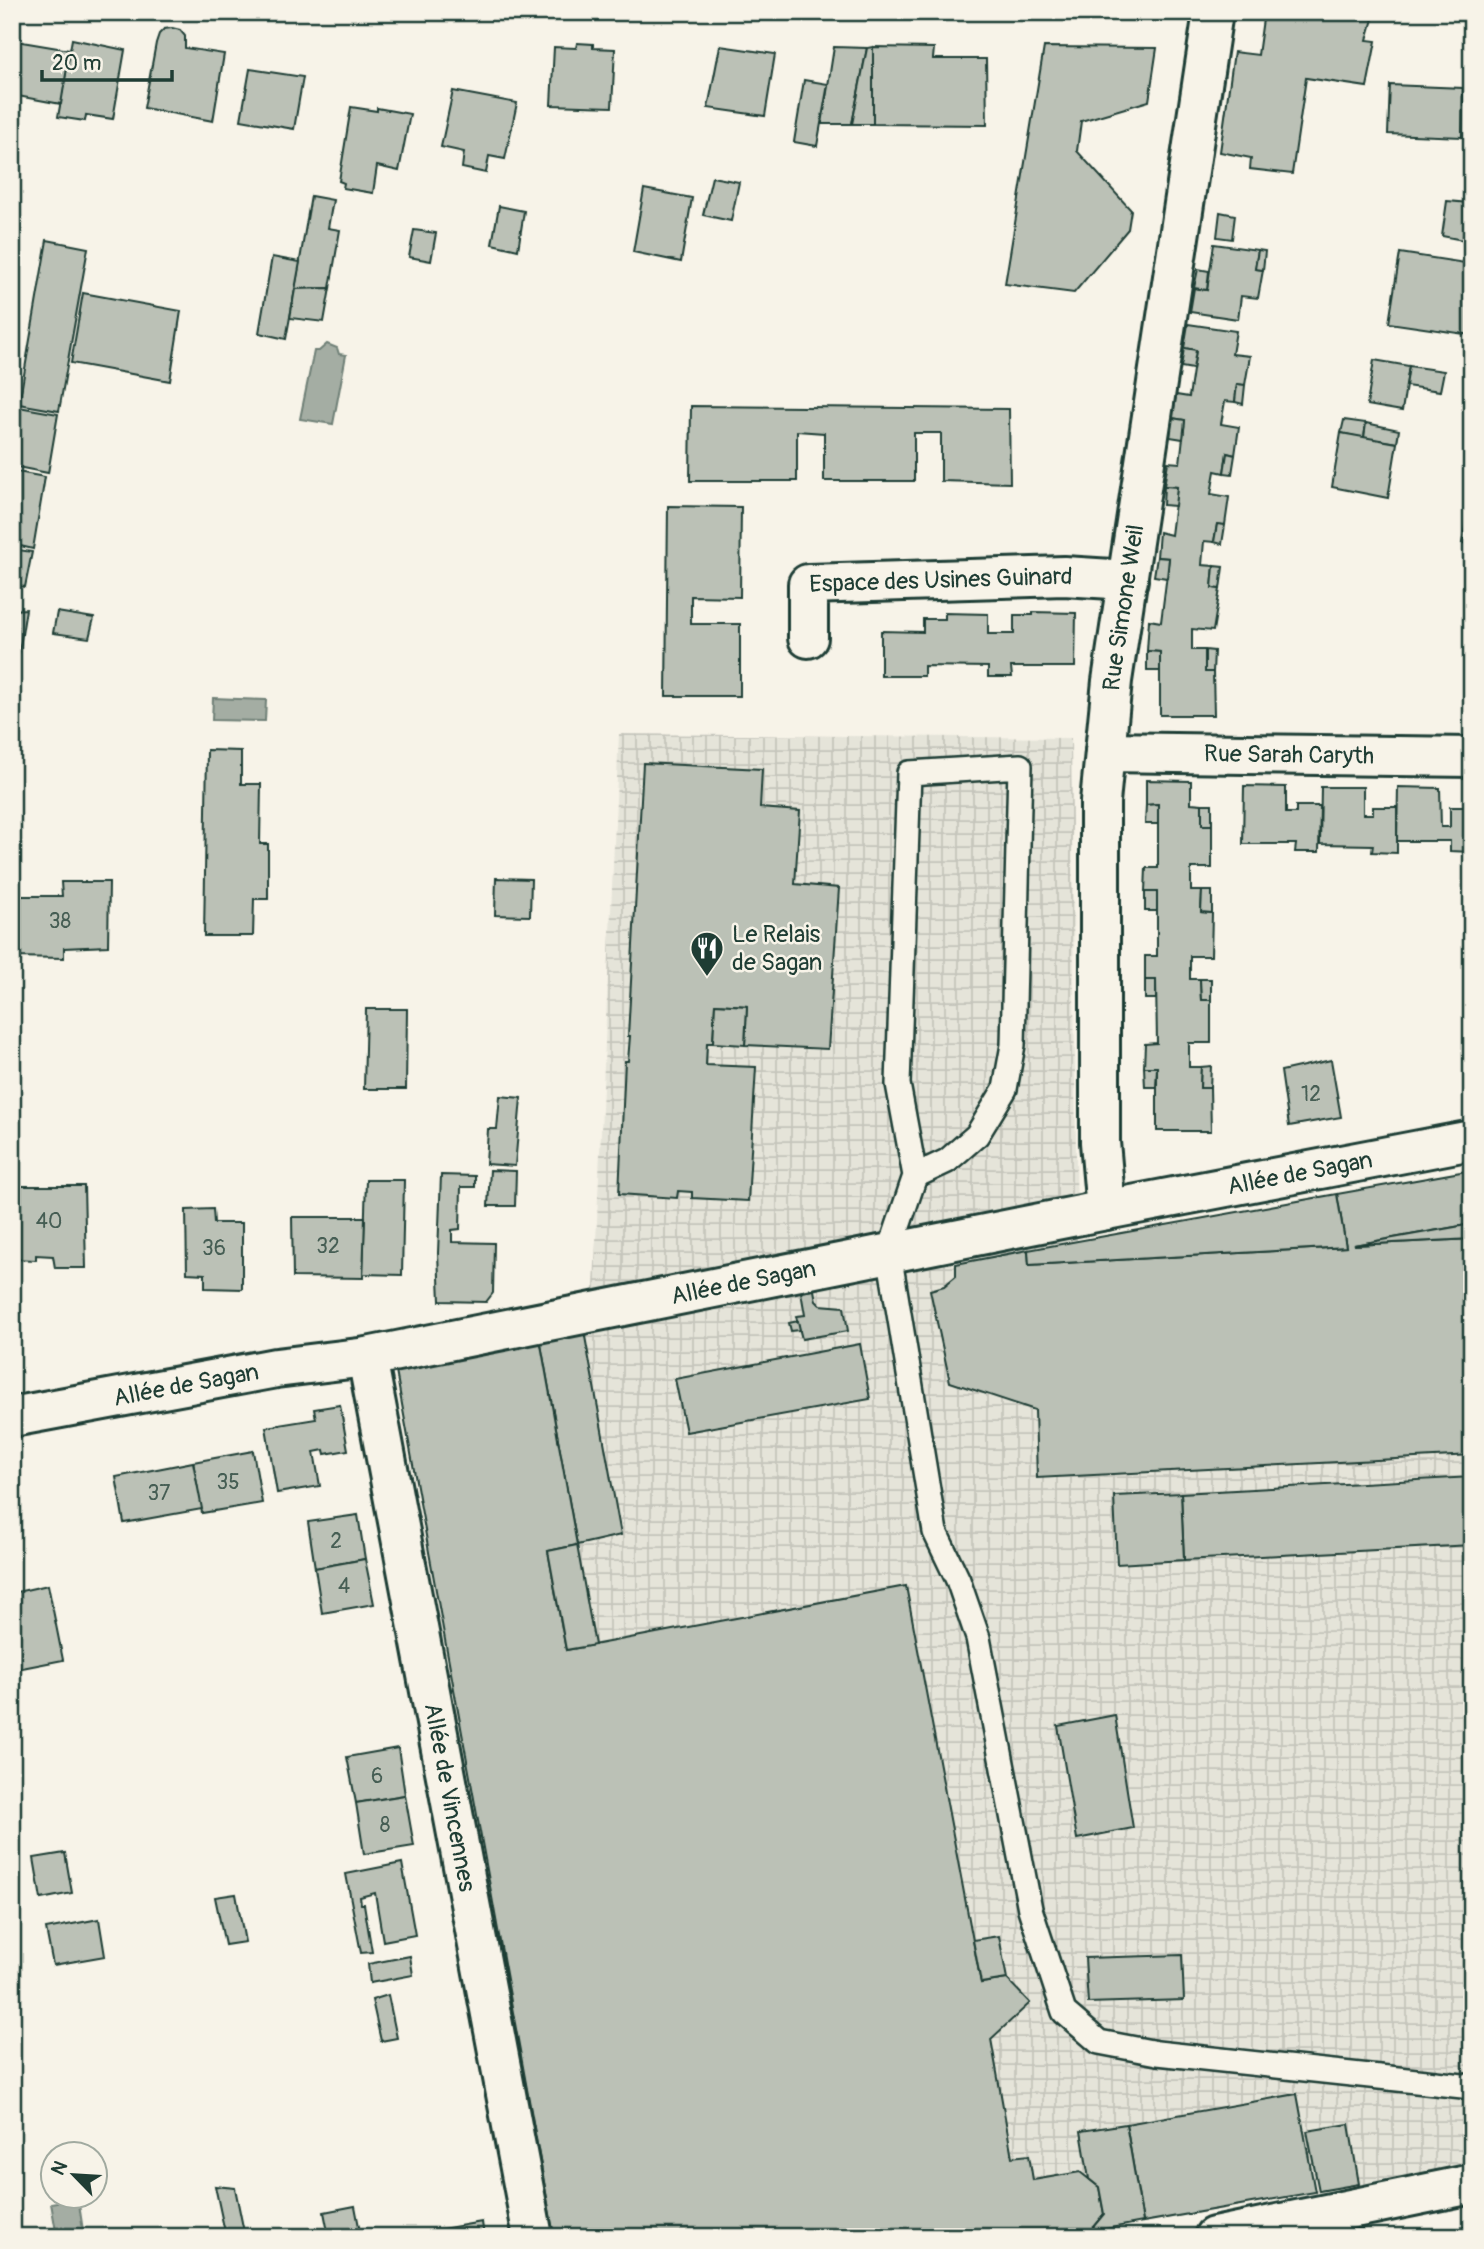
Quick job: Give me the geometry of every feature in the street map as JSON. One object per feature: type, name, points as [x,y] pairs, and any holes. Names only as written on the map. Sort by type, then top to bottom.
[{"type":"street","name":"Rue Simone Weil","points":[[1106,1210],[1100,1142],[1100,803],[1112,681],[1213,12]]},
{"type":"street","name":"Espace des Usines Guinard","points":[[808,638],[808,584],[1064,576],[1128,580]]},
{"type":"street","name":"Rue Sarah Caryth","points":[[1105,752],[1472,757]]},
{"type":"street","name":"Allée de Sagan","points":[[12,1417],[264,1370],[367,1357],[1472,1140]]},
{"type":"street","name":"Allée de Vincennes","points":[[367,1357],[533,2237]]},
{"type":"street","points":[[1214,2237],[1472,2184]]},
{"type":"lane","points":[[915,1176],[947,1161],[977,1135],[1006,1089],[1013,1045],[1020,766],[909,773],[898,1084],[915,1176],[889,1253],[935,1532],[958,1580],[978,1639],[1030,1909],[1064,2012],[1099,2042],[1145,2051],[1472,2087]]},
{"type":"shaded area","points":[[327,344],[337,348],[339,354],[346,355],[333,424],[300,419],[314,351],[319,351]]},
{"type":"shaded area","points":[[213,698],[266,700],[265,721],[212,720]]},
{"type":"shaded area","points":[[619,734],[1071,738],[1077,1241],[1472,1170],[1472,2164],[1065,2237],[554,2237],[395,1366],[592,1330]]},
{"type":"shaded area","points":[[52,2210],[80,2210],[84,2237],[57,2237]]},
{"type":"building","points":[[1263,19],[1373,19],[1367,40],[1376,41],[1367,87],[1306,78],[1292,174],[1250,169],[1251,158],[1220,152],[1234,52],[1258,55]]},
{"type":"building","points":[[164,29],[180,30],[185,36],[185,48],[224,54],[213,121],[144,108],[159,34]]},
{"type":"building","points":[[72,39],[125,50],[113,119],[86,115],[85,121],[58,117]]},
{"type":"building","points":[[16,41],[70,50],[61,104],[12,95],[12,63]]},
{"type":"building","points":[[577,43],[593,44],[593,48],[615,49],[612,107],[551,105],[554,47],[576,48]]},
{"type":"building","points":[[720,46],[775,54],[765,116],[708,108]]},
{"type":"building","points":[[834,47],[867,48],[852,124],[822,124]]},
{"type":"building","points":[[873,47],[873,124],[852,124],[867,48]]},
{"type":"building","points":[[873,47],[934,48],[933,59],[986,59],[987,125],[873,124]]},
{"type":"building","points":[[1044,47],[1157,48],[1149,101],[1081,121],[1077,151],[1131,210],[1128,229],[1074,293],[1005,284]]},
{"type":"building","points":[[250,69],[303,77],[294,129],[241,120]]},
{"type":"building","points":[[804,80],[828,84],[817,146],[794,142]]},
{"type":"building","points":[[1390,85],[1463,88],[1462,137],[1388,134]]},
{"type":"building","points":[[453,91],[517,103],[505,159],[489,156],[486,173],[462,168],[464,152],[441,147]]},
{"type":"building","points":[[351,107],[410,114],[399,171],[377,166],[373,193],[343,188],[344,183],[339,181]]},
{"type":"building","points":[[712,177],[739,182],[731,221],[703,215]]},
{"type":"building","points":[[644,189],[692,198],[681,262],[633,252]]},
{"type":"building","points":[[311,196],[333,200],[328,228],[340,230],[330,288],[295,289]]},
{"type":"building","points":[[1447,201],[1469,203],[1463,240],[1442,236]]},
{"type":"building","points":[[499,206],[524,211],[518,250],[492,244]]},
{"type":"building","points":[[1220,212],[1235,215],[1232,239],[1217,237]]},
{"type":"building","points":[[414,230],[436,233],[431,261],[409,257]]},
{"type":"building","points":[[47,240],[88,248],[59,411],[19,404]]},
{"type":"building","points":[[1214,244],[1258,250],[1255,269],[1263,270],[1258,298],[1241,296],[1238,319],[1190,312],[1194,288],[1207,290]]},
{"type":"building","points":[[1258,250],[1265,251],[1263,270],[1255,269]]},
{"type":"building","points":[[1400,253],[1472,264],[1469,303],[1472,303],[1472,335],[1389,323]]},
{"type":"building","points":[[272,257],[300,262],[286,339],[259,333]]},
{"type":"building","points":[[1198,269],[1209,271],[1207,290],[1194,288]]},
{"type":"building","points":[[330,288],[324,322],[290,318],[295,289]]},
{"type":"building","points":[[83,293],[181,311],[170,381],[71,363]]},
{"type":"building","points":[[1188,324],[1236,331],[1232,354],[1250,356],[1245,385],[1237,384],[1235,402],[1225,401],[1221,424],[1239,427],[1235,455],[1227,453],[1224,473],[1215,471],[1211,494],[1229,497],[1225,525],[1217,524],[1214,542],[1204,541],[1202,565],[1214,566],[1212,588],[1220,589],[1213,631],[1192,629],[1192,650],[1205,650],[1205,672],[1213,672],[1214,715],[1160,715],[1160,652],[1147,651],[1149,620],[1161,622],[1169,558],[1157,557],[1159,532],[1171,535],[1177,487],[1164,486],[1168,462],[1180,463],[1185,420],[1172,418],[1176,395],[1189,397],[1196,350],[1184,348]]},
{"type":"building","points":[[1184,348],[1196,350],[1193,369],[1181,367]]},
{"type":"building","points":[[1374,360],[1409,366],[1402,411],[1367,405]]},
{"type":"building","points":[[1409,366],[1444,371],[1440,391],[1406,386]]},
{"type":"building","points":[[1237,384],[1245,385],[1243,404],[1235,402]]},
{"type":"building","points":[[691,406],[1009,409],[1010,483],[941,481],[941,433],[914,433],[914,481],[824,481],[824,433],[797,431],[797,481],[690,481]]},
{"type":"building","points":[[19,407],[58,414],[48,473],[12,466],[12,446]]},
{"type":"building","points":[[1172,418],[1185,420],[1183,439],[1170,437]]},
{"type":"building","points":[[1344,420],[1366,423],[1364,438],[1341,433]]},
{"type":"building","points":[[1366,423],[1399,430],[1397,443],[1364,438]]},
{"type":"building","points":[[1341,433],[1397,443],[1388,498],[1332,487]]},
{"type":"building","points":[[1227,453],[1235,455],[1232,474],[1224,473]]},
{"type":"building","points":[[12,471],[45,477],[33,549],[12,544]]},
{"type":"building","points":[[1164,486],[1177,487],[1175,506],[1163,505]]},
{"type":"building","points":[[1472,488],[1472,544],[1462,543]]},
{"type":"building","points":[[668,506],[741,507],[740,597],[691,596],[691,624],[740,624],[740,696],[666,696]]},
{"type":"building","points":[[1217,524],[1225,525],[1222,544],[1214,542]]},
{"type":"building","points":[[12,549],[32,552],[25,587],[12,585]]},
{"type":"building","points":[[1157,557],[1169,558],[1167,578],[1154,576]]},
{"type":"building","points":[[1214,566],[1223,567],[1220,589],[1212,588]]},
{"type":"building","points":[[26,609],[19,653],[12,652],[12,610]]},
{"type":"building","points":[[57,612],[94,618],[89,638],[53,633]]},
{"type":"building","points":[[1033,612],[1076,613],[1075,667],[1011,667],[1012,677],[988,677],[988,667],[924,666],[924,676],[881,676],[881,631],[923,632],[923,619],[945,619],[945,613],[988,614],[988,634],[1014,634],[1014,615],[1033,615]]},
{"type":"building","points":[[1205,650],[1214,651],[1213,672],[1205,672]]},
{"type":"building","points":[[1147,651],[1160,652],[1160,671],[1147,671]]},
{"type":"building","points":[[207,750],[241,751],[241,784],[261,784],[260,844],[268,844],[268,899],[254,899],[253,936],[204,936]]},
{"type":"building","points":[[643,763],[762,769],[760,808],[800,811],[795,884],[839,888],[828,1049],[745,1045],[747,1006],[715,1004],[713,1043],[707,1043],[706,1065],[756,1067],[748,1201],[692,1198],[692,1192],[678,1191],[677,1198],[619,1194],[625,1061],[628,1061],[630,1036]]},
{"type":"building","points":[[1146,780],[1191,781],[1191,803],[1202,804],[1202,825],[1212,825],[1212,868],[1191,868],[1191,891],[1202,891],[1201,912],[1212,913],[1211,956],[1190,956],[1190,979],[1200,979],[1201,1000],[1211,1000],[1211,1043],[1189,1043],[1189,1067],[1201,1067],[1200,1088],[1210,1088],[1211,1131],[1157,1131],[1157,1067],[1144,1067],[1145,1044],[1157,1043],[1156,980],[1145,980],[1145,956],[1157,956],[1157,892],[1145,892],[1146,868],[1158,868],[1158,804],[1146,805]]},
{"type":"building","points":[[1244,786],[1286,787],[1286,813],[1296,813],[1296,806],[1320,806],[1319,852],[1295,852],[1296,844],[1243,844]]},
{"type":"building","points":[[1321,787],[1363,787],[1363,814],[1373,814],[1373,807],[1397,807],[1397,853],[1372,852],[1373,845],[1320,844]]},
{"type":"building","points":[[1398,787],[1440,788],[1441,827],[1450,827],[1450,807],[1472,807],[1472,852],[1450,851],[1450,841],[1397,841]]},
{"type":"building","points":[[1158,804],[1158,824],[1145,824],[1146,805]]},
{"type":"building","points":[[1202,804],[1212,804],[1212,825],[1202,825]]},
{"type":"building","points":[[496,878],[531,879],[530,916],[495,915]]},
{"type":"building","points":[[61,882],[109,882],[108,946],[64,948],[64,958],[12,957],[12,896],[62,896]]},
{"type":"building","points":[[1202,891],[1212,891],[1212,913],[1201,912]]},
{"type":"building","points":[[1145,892],[1157,892],[1157,911],[1145,911]]},
{"type":"building","points":[[1200,979],[1211,979],[1211,1000],[1201,1000]]},
{"type":"building","points":[[1145,980],[1156,980],[1156,999],[1145,999]]},
{"type":"building","points":[[715,1004],[747,1006],[745,1045],[713,1043]]},
{"type":"building","points":[[366,1009],[407,1009],[406,1089],[364,1089]]},
{"type":"building","points":[[1331,1060],[1341,1117],[1289,1126],[1281,1071]]},
{"type":"building","points":[[1211,1066],[1210,1088],[1200,1088],[1201,1067]]},
{"type":"building","points":[[1144,1067],[1157,1067],[1156,1087],[1145,1087]]},
{"type":"building","points":[[500,1096],[521,1098],[515,1166],[486,1164],[488,1129],[497,1129]]},
{"type":"building","points":[[490,1170],[516,1171],[515,1206],[488,1206]]},
{"type":"building","points":[[1472,1170],[1472,1224],[1354,1245],[1472,1239],[1472,1455],[1037,1478],[1035,1410],[950,1382],[930,1290],[944,1286],[956,1276],[956,1264],[1028,1250],[1029,1265],[1346,1247],[1337,1194]]},
{"type":"building","points":[[441,1175],[475,1176],[475,1187],[461,1187],[460,1229],[452,1230],[452,1242],[494,1243],[493,1293],[486,1302],[440,1301],[438,1253]]},
{"type":"building","points":[[366,1180],[404,1180],[402,1275],[363,1274]]},
{"type":"building","points":[[12,1186],[84,1186],[86,1268],[55,1268],[53,1256],[36,1255],[36,1260],[12,1259]]},
{"type":"building","points":[[1337,1194],[1346,1247],[1029,1265],[1028,1250]]},
{"type":"building","points":[[213,1209],[214,1223],[242,1223],[242,1289],[205,1288],[205,1274],[187,1273],[186,1210]]},
{"type":"building","points":[[292,1217],[365,1217],[363,1278],[293,1277]]},
{"type":"building","points":[[1472,1224],[1472,1239],[1354,1245]]},
{"type":"building","points":[[814,1290],[816,1301],[820,1305],[844,1307],[848,1331],[802,1339],[796,1316],[805,1315],[801,1292]]},
{"type":"building","points":[[798,1321],[800,1330],[791,1331],[789,1323]]},
{"type":"building","points":[[584,1331],[621,1535],[577,1545],[540,1339]]},
{"type":"building","points":[[540,1339],[577,1545],[548,1551],[566,1650],[906,1586],[981,1983],[1007,1979],[1030,2003],[991,2039],[1012,2157],[1029,2155],[1033,2180],[1080,2172],[1099,2187],[1104,2214],[1089,2232],[1065,2237],[554,2237],[395,1366]]},
{"type":"building","points":[[860,1344],[870,1399],[686,1432],[675,1379]]},
{"type":"building","points":[[340,1405],[348,1450],[325,1454],[324,1450],[314,1452],[320,1486],[277,1493],[266,1427],[316,1419],[314,1409]]},
{"type":"building","points":[[253,1451],[262,1503],[202,1513],[193,1462]]},
{"type":"building","points":[[193,1462],[202,1509],[124,1523],[116,1477]]},
{"type":"building","points":[[1472,1477],[1472,1545],[1184,1560],[1181,1493]]},
{"type":"building","points":[[1181,1493],[1184,1560],[1117,1564],[1114,1496]]},
{"type":"building","points":[[358,1515],[365,1559],[315,1568],[308,1522]]},
{"type":"building","points":[[577,1545],[595,1645],[566,1650],[548,1551]]},
{"type":"building","points":[[365,1559],[374,1604],[322,1613],[315,1568]]},
{"type":"building","points":[[48,1585],[63,1660],[12,1670],[12,1593]]},
{"type":"building","points":[[1115,1715],[1133,1828],[1077,1839],[1058,1726]]},
{"type":"building","points":[[398,1748],[405,1795],[356,1803],[347,1757]]},
{"type":"building","points":[[405,1795],[414,1846],[364,1854],[356,1803]]},
{"type":"building","points":[[65,1853],[72,1893],[41,1899],[34,1858]]},
{"type":"building","points":[[402,1863],[415,1935],[383,1941],[375,1893],[360,1897],[361,1904],[364,1904],[372,1952],[361,1953],[346,1874]]},
{"type":"building","points":[[236,1894],[245,1942],[225,1945],[215,1897]]},
{"type":"building","points":[[99,1919],[105,1956],[53,1965],[46,1929]]},
{"type":"building","points":[[999,1936],[1007,1979],[981,1983],[973,1940]]},
{"type":"building","points":[[1182,1955],[1184,2000],[1088,2003],[1085,1958]]},
{"type":"building","points":[[410,1956],[413,1975],[370,1983],[368,1964]]},
{"type":"building","points":[[388,1995],[397,2038],[381,2041],[372,2000]]},
{"type":"building","points":[[1297,2094],[1315,2192],[1143,2222],[1126,2124]]},
{"type":"building","points":[[1126,2124],[1143,2222],[1089,2232],[1104,2214],[1099,2187],[1089,2179],[1081,2131]]},
{"type":"building","points":[[1349,2124],[1359,2184],[1319,2191],[1307,2131]]},
{"type":"building","points":[[215,2186],[235,2188],[245,2237],[226,2237]]},
{"type":"building","points":[[355,2206],[361,2237],[329,2237],[324,2212]]},
{"type":"building","points":[[482,2222],[484,2237],[437,2237],[436,2230]]},
{"type":"building","points":[[1472,2226],[1472,2237],[1437,2237],[1436,2232]]},
{"type":"building","points":[[1338,2229],[1340,2237],[1287,2237]]},
{"type":"place","name":"Le Relais de Sagan","points":[[707,978]]}]
